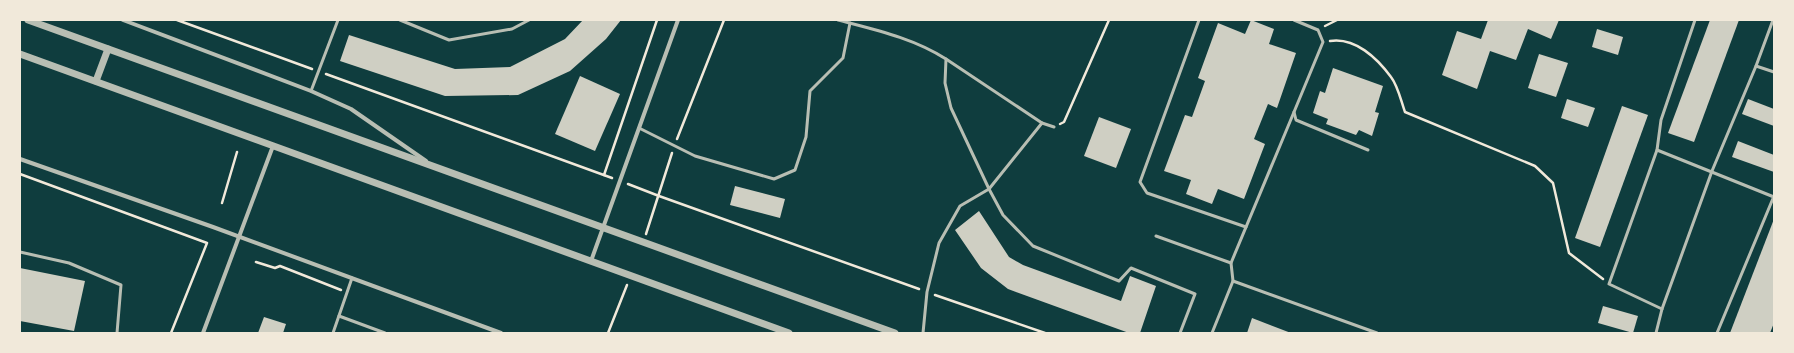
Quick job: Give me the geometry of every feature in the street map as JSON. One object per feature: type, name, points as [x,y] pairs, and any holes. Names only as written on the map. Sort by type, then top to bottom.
[{"type":"street","points":[[28,20],[895,333]]},
{"type":"street","points":[[123,20],[311,91],[351,109],[432,166]]},
{"type":"street","points":[[591,261],[678,20]]},
{"type":"street","points":[[96,81],[108,49]]},
{"type":"street","points":[[20,54],[790,333]]},
{"type":"street","points":[[202,333],[273,146]]},
{"type":"street","points":[[20,159],[502,333]]},
{"type":"lane","points":[[311,91],[338,20]]},
{"type":"lane","points":[[400,20],[448,40],[512,29],[529,20]]},
{"type":"lane","points":[[838,20],[911,41],[946,59],[1042,122],[1054,127]]},
{"type":"lane","points":[[1199,20],[1140,182],[1147,193],[1246,227]]},
{"type":"lane","points":[[1212,333],[1234,281],[1231,263],[1324,42],[1318,30],[1294,20]]},
{"type":"lane","points":[[1662,309],[1609,284],[1656,150],[1661,120],[1695,20]]},
{"type":"lane","points":[[1656,333],[1662,309],[1712,171],[1756,66],[1773,20]]},
{"type":"lane","points":[[639,128],[674,147],[695,156],[774,179],[795,170],[806,137],[810,91],[843,58],[850,23]]},
{"type":"lane","points":[[946,59],[946,83],[951,108],[989,189],[1003,215],[1033,246],[1119,281],[1131,268],[1195,294],[1180,333]]},
{"type":"lane","points":[[1756,66],[1774,72]]},
{"type":"lane","points":[[1294,112],[1296,120],[1368,150]]},
{"type":"lane","points":[[923,333],[927,292],[939,243],[960,206],[989,189],[1042,122]]},
{"type":"lane","points":[[1656,150],[1774,196],[1717,333]]},
{"type":"lane","points":[[1156,236],[1231,263]]},
{"type":"lane","points":[[20,252],[69,263],[121,285],[117,333]]},
{"type":"lane","points":[[333,333],[352,278]]},
{"type":"lane","points":[[1234,281],[1377,333]]},
{"type":"lane","points":[[339,316],[385,333]]},
{"type":"path","points":[[177,20],[659,196],[1045,333]]},
{"type":"path","points":[[604,175],[657,20]]},
{"type":"path","points":[[644,242],[674,147],[724,20]]},
{"type":"path","points":[[1054,127],[1064,122],[1109,20]]},
{"type":"path","points":[[1318,30],[1337,20]]},
{"type":"path","points":[[1324,42],[1341,39],[1367,51],[1392,78],[1405,112],[1536,166],[1553,183],[1569,253],[1609,284]]},
{"type":"path","points":[[222,203],[237,152]]},
{"type":"path","points":[[20,174],[207,243],[171,333]]},
{"type":"path","points":[[256,262],[274,268],[280,266],[347,292]]},
{"type":"path","points":[[608,333],[631,276]]},
{"type":"building","points":[[583,20],[621,20],[606,39],[570,71],[518,95],[445,96],[340,61],[349,35],[455,69],[510,67],[565,39]]},
{"type":"building","points":[[1251,20],[1274,29],[1269,44],[1296,53],[1277,108],[1268,104],[1254,139],[1265,144],[1244,199],[1218,189],[1212,204],[1186,194],[1191,180],[1164,171],[1185,115],[1192,117],[1205,81],[1198,78],[1218,23],[1245,34]]},
{"type":"building","points":[[1488,20],[1559,20],[1551,39],[1528,29],[1516,60],[1490,51],[1477,89],[1442,75],[1457,31],[1481,39]]},
{"type":"building","points":[[1710,20],[1739,20],[1694,142],[1668,133]]},
{"type":"building","points":[[1597,29],[1623,37],[1618,55],[1592,47]]},
{"type":"building","points":[[1539,54],[1568,63],[1556,97],[1528,88]]},
{"type":"building","points":[[1333,68],[1383,86],[1375,112],[1379,113],[1372,136],[1359,130],[1356,135],[1326,124],[1328,119],[1313,113],[1320,91],[1325,93]]},
{"type":"building","points":[[580,76],[620,94],[595,151],[555,134]]},
{"type":"building","points":[[1567,99],[1595,108],[1588,127],[1561,118]]},
{"type":"building","points":[[1748,99],[1774,109],[1774,126],[1742,114]]},
{"type":"building","points":[[1622,106],[1648,115],[1600,247],[1575,238]]},
{"type":"building","points":[[1099,117],[1131,129],[1116,168],[1084,156]]},
{"type":"building","points":[[1738,141],[1774,155],[1774,172],[1732,157]]},
{"type":"building","points":[[735,186],[785,199],[780,218],[730,205]]},
{"type":"building","points":[[979,211],[1009,257],[1023,265],[1121,301],[1130,276],[1156,286],[1140,333],[1129,333],[1008,289],[981,268],[955,230]]},
{"type":"building","points":[[1774,219],[1774,323],[1770,333],[1730,333]]},
{"type":"building","points":[[20,268],[85,281],[74,331],[20,321]]},
{"type":"building","points":[[1603,306],[1638,316],[1633,333],[1598,323]]},
{"type":"building","points":[[264,317],[286,324],[283,333],[258,333]]},
{"type":"building","points":[[1252,318],[1291,333],[1247,333]]}]
